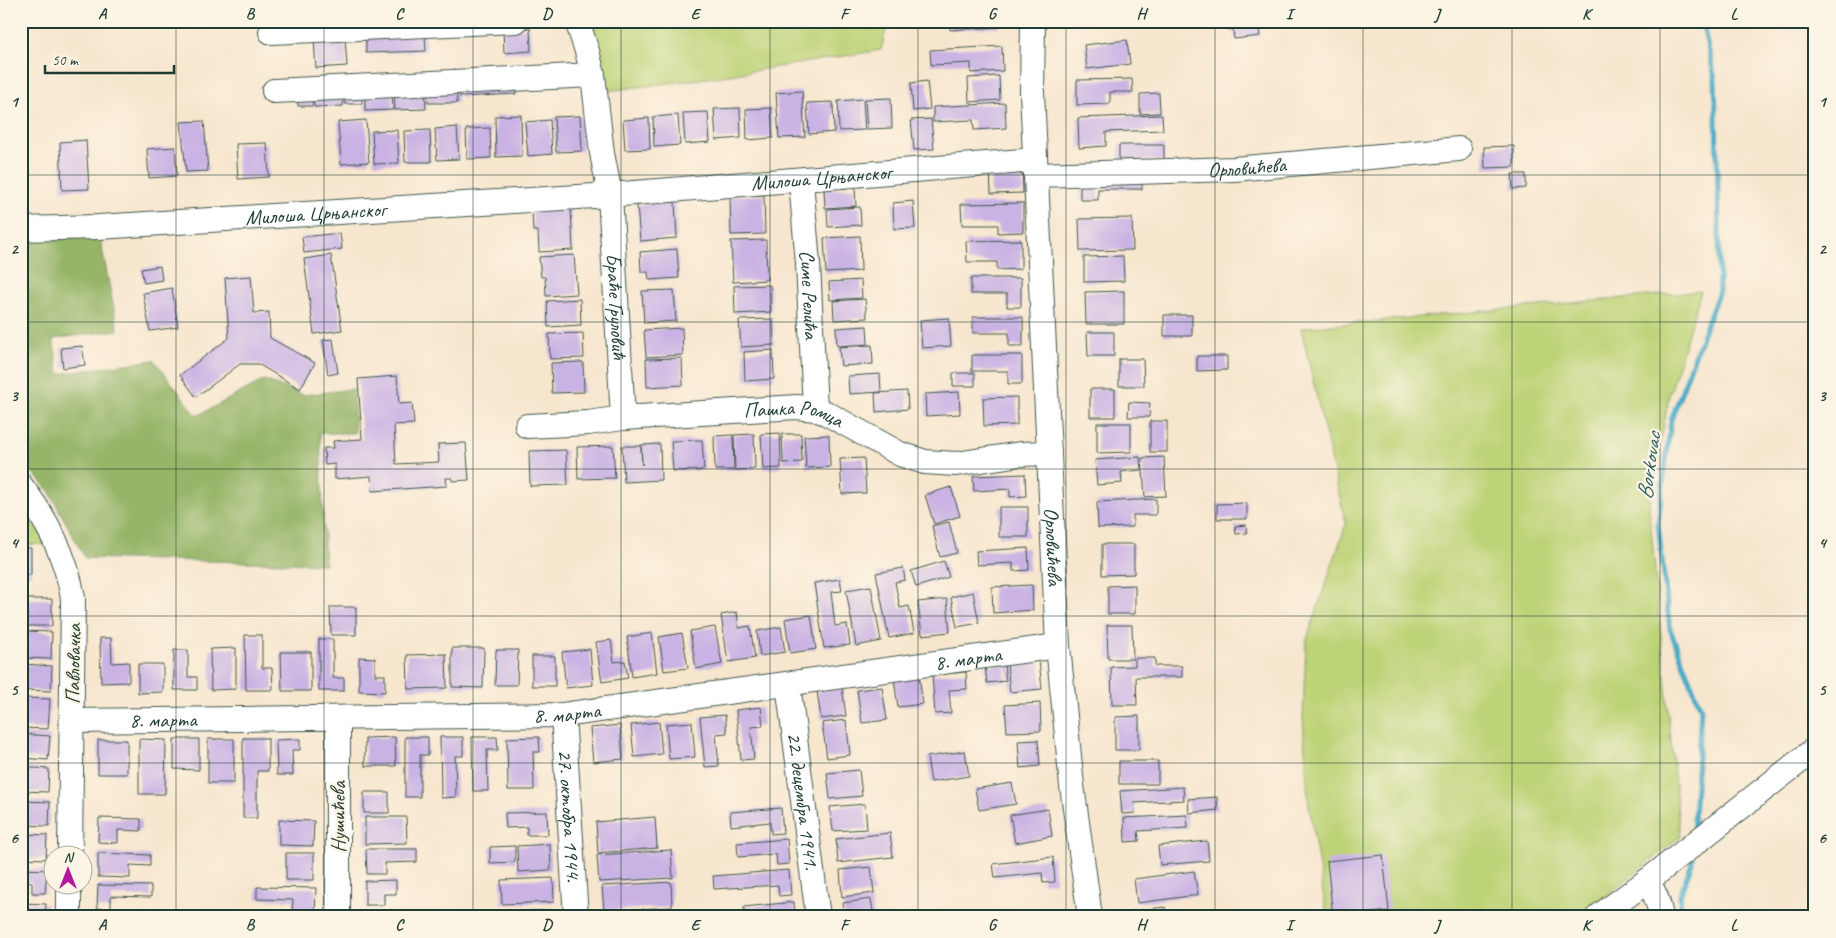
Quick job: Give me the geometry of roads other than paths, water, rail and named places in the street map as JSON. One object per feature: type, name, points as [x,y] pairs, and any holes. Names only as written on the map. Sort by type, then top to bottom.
[{"type":"street","points":[[271,32],[516,21]]},
{"type":"street","points":[[565,21],[578,21],[587,51],[593,75],[602,153],[610,195]]},
{"type":"street","name":"Орловићева","points":[[1033,21],[1032,92],[1035,168],[1058,646],[1075,805],[1090,917]]},
{"type":"street","points":[[274,91],[593,75]]},
{"type":"street","name":"Орловићева","points":[[1035,168],[1234,169],[1459,149]]},
{"type":"street","name":"Милоша Црњанског","points":[[21,229],[98,227],[801,181],[1035,168]]},
{"type":"street","name":"Симе Релића","points":[[801,181],[808,264],[815,409]]},
{"type":"street","name":"Браће Груловић","points":[[610,195],[623,418]]},
{"type":"street","name":"Пашка Ромца","points":[[527,426],[797,407],[815,409],[826,413],[900,454],[925,462],[956,464],[1020,454],[1049,453]]},
{"type":"street","name":"Павловачка","points":[[21,486],[52,532],[65,564],[71,586],[74,618],[70,846]]},
{"type":"street","name":"8. марта","points":[[72,721],[562,716],[1058,646]]},
{"type":"street","name":"22. децембра 1941.","points":[[788,684],[818,917]]},
{"type":"street","name":"27. октобра 1944.","points":[[562,716],[576,917]]},
{"type":"street","name":"Нушићева","points":[[338,718],[338,917]]},
{"type":"street","points":[[1598,917],[1647,881],[1815,749]]},
{"type":"street","points":[[1647,881],[1655,892],[1661,917]]},
{"type":"street","points":[[69,896],[69,917]]},
{"type":"waterway","name":"Borkovac","points":[[1693,835],[1701,709],[1670,629],[1658,523],[1671,420],[1719,291],[1715,79],[1702,21]]},
{"type":"waterway","name":"Borkovac","points":[[1681,917],[1680,895],[1692,863],[1692,854]]}]
